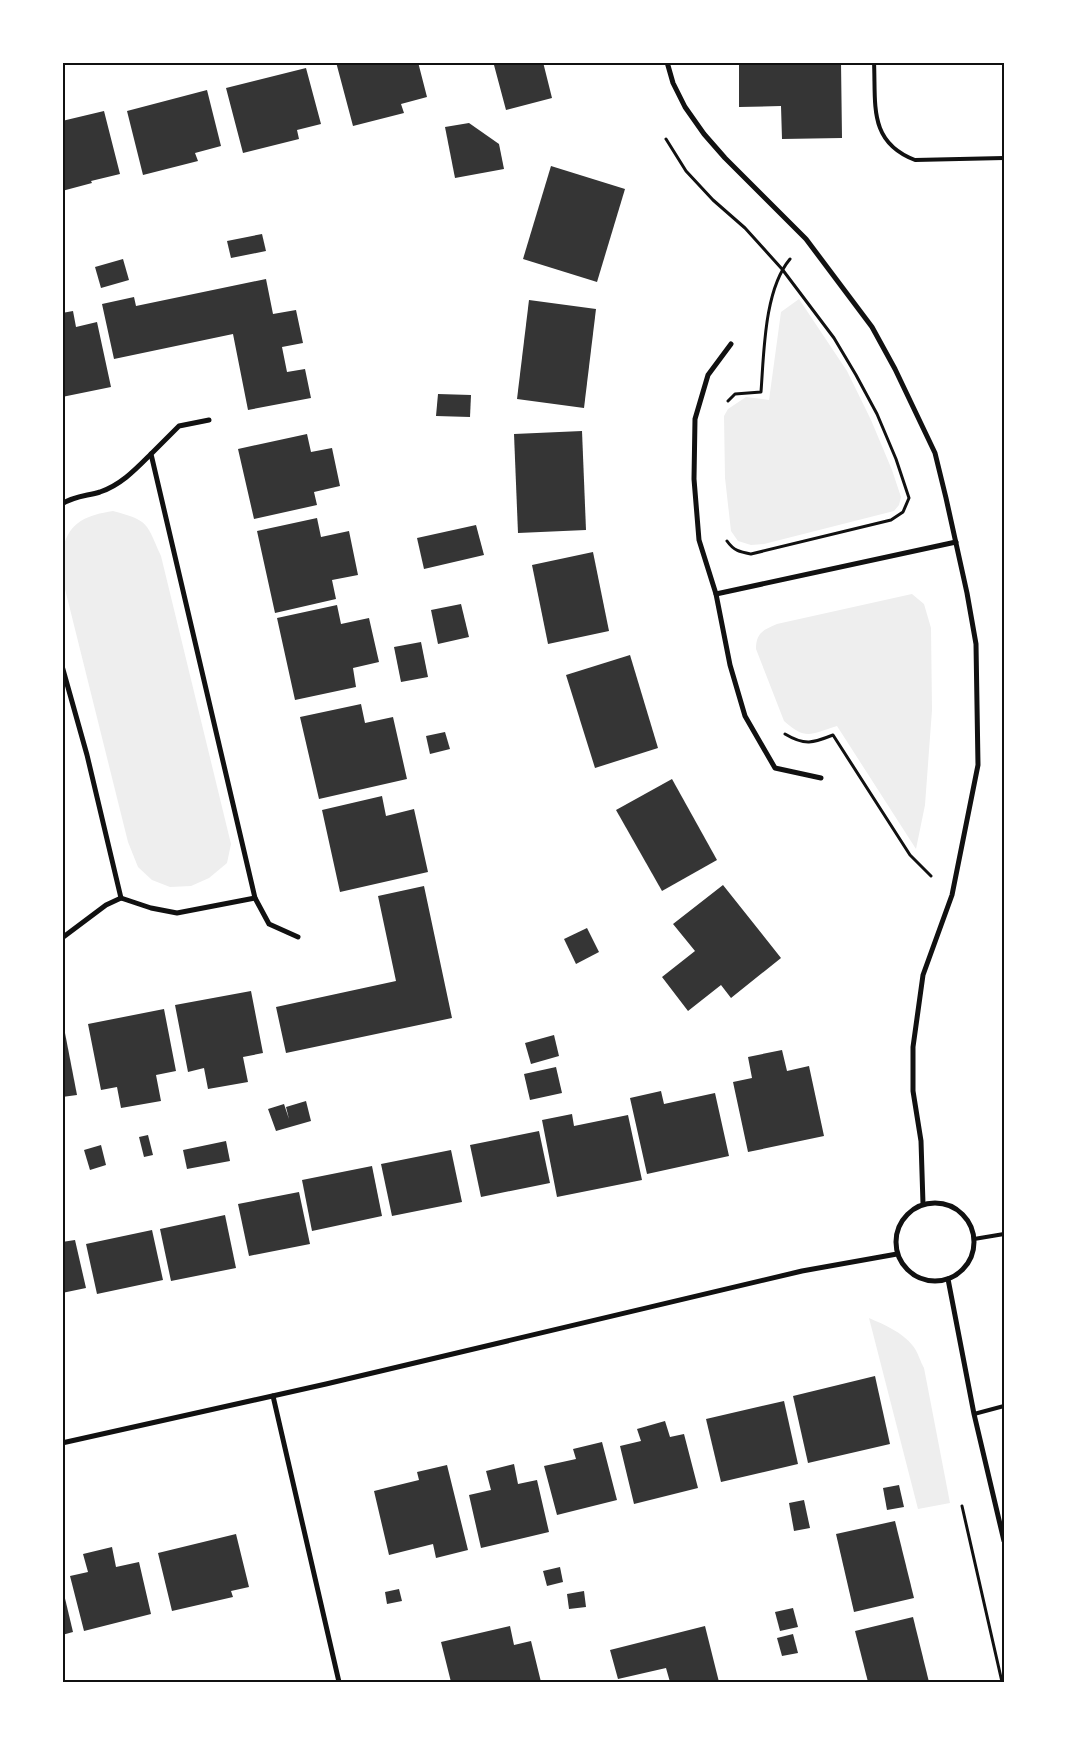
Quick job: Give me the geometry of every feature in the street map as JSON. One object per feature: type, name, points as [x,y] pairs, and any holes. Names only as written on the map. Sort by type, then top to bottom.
[{"type":"street","points":[[667,62],[685,107],[704,134],[724,158],[806,239],[872,327],[935,453],[956,542],[976,644],[978,765],[952,895],[923,975],[913,1047],[913,1091],[921,1141],[922,1204]]},
{"type":"street","points":[[731,344],[708,375],[695,419],[694,478],[699,540],[716,594],[730,665],[745,716],[775,768],[821,778]]},
{"type":"street","points":[[62,504],[71,498],[101,492],[125,479],[179,426],[209,420]]},
{"type":"street","points":[[151,454],[254,898],[270,924],[298,937]]},
{"type":"street","points":[[716,594],[956,542]]},
{"type":"street","points":[[62,666],[87,755],[121,898]]},
{"type":"street","points":[[62,938],[106,905],[121,898],[151,908],[177,913],[254,898]]},
{"type":"street","points":[[934,1202],[946,1204],[957,1209],[966,1217],[972,1228],[974,1239],[973,1252],[968,1264],[960,1273],[948,1279],[924,1280],[912,1274],[903,1265],[898,1254],[897,1230],[912,1210],[922,1204],[934,1202]]},
{"type":"street","points":[[62,1443],[273,1396],[802,1271],[898,1254]]},
{"type":"street","points":[[948,1279],[974,1414],[1004,1538]]},
{"type":"street","points":[[273,1396],[339,1682]]},
{"type":"lane","points":[[874,62],[877,123],[886,141],[904,156],[915,160],[1004,158]]},
{"type":"lane","points":[[974,1239],[1004,1234]]},
{"type":"lane","points":[[974,1414],[1004,1406]]},
{"type":"path","points":[[666,139],[686,171],[713,200],[745,228],[782,269],[834,338],[877,414],[896,459],[909,498],[904,512],[891,520],[751,554],[738,552],[732,548],[726,539]]},
{"type":"path","points":[[725,403],[735,394],[761,392],[766,320],[782,269]]},
{"type":"path","points":[[962,1506],[1002,1682]]},
{"type":"shaded area","points":[[799,299],[847,371],[871,420],[901,497],[899,505],[894,511],[764,544],[751,545],[738,541],[731,531],[725,478],[724,416],[728,409],[746,397],[769,400],[781,312]]},
{"type":"shaded area","points":[[113,511],[134,518],[145,525],[161,556],[231,844],[227,863],[209,878],[191,886],[170,887],[152,880],[138,867],[128,842],[63,581],[62,553],[70,532],[88,517]]},
{"type":"shaded area","points":[[912,594],[924,604],[931,628],[932,710],[925,805],[916,849],[837,726],[809,734],[798,731],[784,721],[756,649],[757,639],[761,633],[777,624]]},
{"type":"shaded area","points":[[869,1318],[893,1329],[909,1341],[924,1368],[950,1503],[918,1509]]},
{"type":"building","points":[[336,62],[418,62],[427,97],[401,104],[404,113],[353,126]]},
{"type":"building","points":[[491,62],[543,62],[552,98],[506,110],[494,65]]},
{"type":"building","points":[[739,62],[841,62],[842,138],[782,139],[781,106],[739,107]]},
{"type":"building","points":[[306,68],[321,124],[297,130],[299,139],[243,153],[226,88]]},
{"type":"building","points":[[207,90],[221,146],[195,153],[198,161],[143,175],[127,111]]},
{"type":"building","points":[[104,111],[120,174],[62,191],[62,121]]},
{"type":"building","points":[[469,123],[499,144],[504,169],[455,178],[445,127]]},
{"type":"building","points":[[551,166],[625,189],[597,282],[523,259]]},
{"type":"building","points":[[262,234],[266,251],[231,258],[227,241]]},
{"type":"building","points":[[123,259],[129,280],[101,288],[95,267]]},
{"type":"building","points":[[266,279],[273,314],[296,310],[303,343],[282,347],[287,372],[305,369],[311,398],[248,410],[233,334],[114,359],[102,304],[134,297],[136,306]]},
{"type":"building","points":[[529,300],[596,309],[584,408],[517,399]]},
{"type":"building","points":[[73,311],[76,327],[97,322],[111,387],[62,397],[62,313]]},
{"type":"building","points":[[438,394],[471,395],[470,417],[436,416]]},
{"type":"building","points":[[582,431],[586,530],[518,533],[514,434]]},
{"type":"building","points":[[307,434],[311,452],[332,448],[340,486],[314,492],[317,505],[254,519],[238,449]]},
{"type":"building","points":[[317,518],[321,537],[349,531],[358,575],[332,580],[336,599],[275,613],[257,531]]},
{"type":"building","points":[[476,525],[484,555],[424,569],[417,538]]},
{"type":"building","points":[[593,552],[609,631],[548,644],[532,565]]},
{"type":"building","points":[[461,604],[469,637],[438,644],[431,610]]},
{"type":"building","points":[[337,605],[341,624],[369,618],[379,662],[353,668],[356,687],[295,700],[277,618]]},
{"type":"building","points":[[421,642],[428,677],[401,682],[394,647]]},
{"type":"building","points":[[630,655],[658,748],[595,768],[566,675]]},
{"type":"building","points":[[361,704],[365,723],[393,717],[407,779],[319,799],[300,717]]},
{"type":"building","points":[[445,732],[450,749],[430,754],[426,736]]},
{"type":"building","points":[[672,779],[717,860],[662,891],[616,810]]},
{"type":"building","points":[[382,796],[386,816],[414,809],[428,872],[340,892],[322,810]]},
{"type":"building","points":[[723,885],[781,958],[731,998],[721,985],[688,1011],[662,977],[695,951],[673,924]]},
{"type":"building","points":[[424,886],[452,1018],[286,1053],[276,1007],[396,981],[378,896]]},
{"type":"building","points":[[587,928],[599,952],[576,964],[564,939]]},
{"type":"building","points":[[251,991],[263,1053],[243,1057],[248,1082],[208,1089],[204,1068],[188,1072],[175,1005]]},
{"type":"building","points":[[164,1009],[176,1071],[156,1075],[161,1101],[121,1108],[117,1087],[101,1090],[88,1024]]},
{"type":"building","points":[[62,1033],[65,1033],[77,1095],[62,1097]]},
{"type":"building","points":[[554,1035],[559,1056],[531,1064],[525,1043]]},
{"type":"building","points":[[782,1050],[787,1071],[809,1066],[824,1136],[748,1152],[733,1082],[752,1078],[748,1057]]},
{"type":"building","points":[[556,1067],[562,1093],[530,1100],[524,1074]]},
{"type":"building","points":[[661,1091],[664,1104],[715,1093],[729,1156],[647,1174],[630,1098]]},
{"type":"building","points":[[306,1101],[311,1121],[276,1131],[268,1109],[284,1104],[289,1119],[286,1107]]},
{"type":"building","points":[[572,1114],[574,1126],[628,1115],[642,1180],[557,1197],[542,1120]]},
{"type":"building","points":[[539,1131],[550,1183],[481,1197],[470,1145]]},
{"type":"building","points":[[148,1135],[153,1155],[144,1157],[139,1137]]},
{"type":"building","points":[[226,1141],[230,1161],[187,1169],[183,1150]]},
{"type":"building","points":[[101,1145],[106,1165],[90,1170],[84,1150]]},
{"type":"building","points":[[451,1150],[462,1202],[392,1216],[381,1164]]},
{"type":"building","points":[[372,1166],[382,1216],[312,1231],[302,1180]]},
{"type":"building","points":[[299,1192],[310,1244],[249,1256],[238,1204]]},
{"type":"building","points":[[225,1215],[236,1268],[171,1281],[160,1229]]},
{"type":"building","points":[[152,1230],[163,1280],[97,1294],[86,1244]]},
{"type":"building","points":[[75,1240],[86,1288],[62,1293],[62,1242]]},
{"type":"building","points":[[875,1376],[890,1444],[808,1463],[793,1396]]},
{"type":"building","points":[[784,1401],[798,1464],[721,1482],[706,1419]]},
{"type":"building","points":[[665,1421],[670,1437],[684,1434],[698,1488],[634,1504],[620,1446],[641,1441],[637,1429]]},
{"type":"building","points":[[602,1442],[617,1500],[557,1515],[544,1466],[576,1459],[573,1449]]},
{"type":"building","points":[[514,1464],[518,1484],[537,1480],[549,1532],[481,1548],[469,1495],[491,1490],[486,1471]]},
{"type":"building","points":[[447,1465],[468,1550],[436,1558],[433,1544],[389,1555],[374,1491],[419,1480],[417,1472]]},
{"type":"building","points":[[899,1485],[904,1507],[887,1510],[883,1488]]},
{"type":"building","points":[[804,1500],[810,1528],[794,1531],[789,1503]]},
{"type":"building","points":[[895,1521],[914,1598],[854,1612],[836,1534]]},
{"type":"building","points":[[236,1534],[249,1587],[231,1591],[233,1597],[172,1611],[158,1553]]},
{"type":"building","points":[[112,1547],[116,1567],[139,1562],[151,1614],[84,1631],[70,1576],[88,1572],[83,1554]]},
{"type":"building","points":[[560,1567],[563,1582],[547,1586],[543,1571]]},
{"type":"building","points":[[399,1589],[402,1601],[387,1604],[385,1592]]},
{"type":"building","points":[[62,1591],[73,1632],[62,1635]]},
{"type":"building","points":[[584,1591],[586,1607],[569,1609],[567,1594]]},
{"type":"building","points":[[793,1608],[798,1627],[780,1631],[775,1612]]},
{"type":"building","points":[[913,1617],[929,1682],[868,1682],[855,1631]]},
{"type":"building","points":[[510,1626],[514,1645],[531,1641],[541,1682],[451,1682],[441,1642]]},
{"type":"building","points":[[705,1626],[719,1682],[670,1682],[666,1668],[618,1679],[610,1650]]},
{"type":"building","points":[[793,1634],[798,1653],[782,1656],[777,1638]]}]
